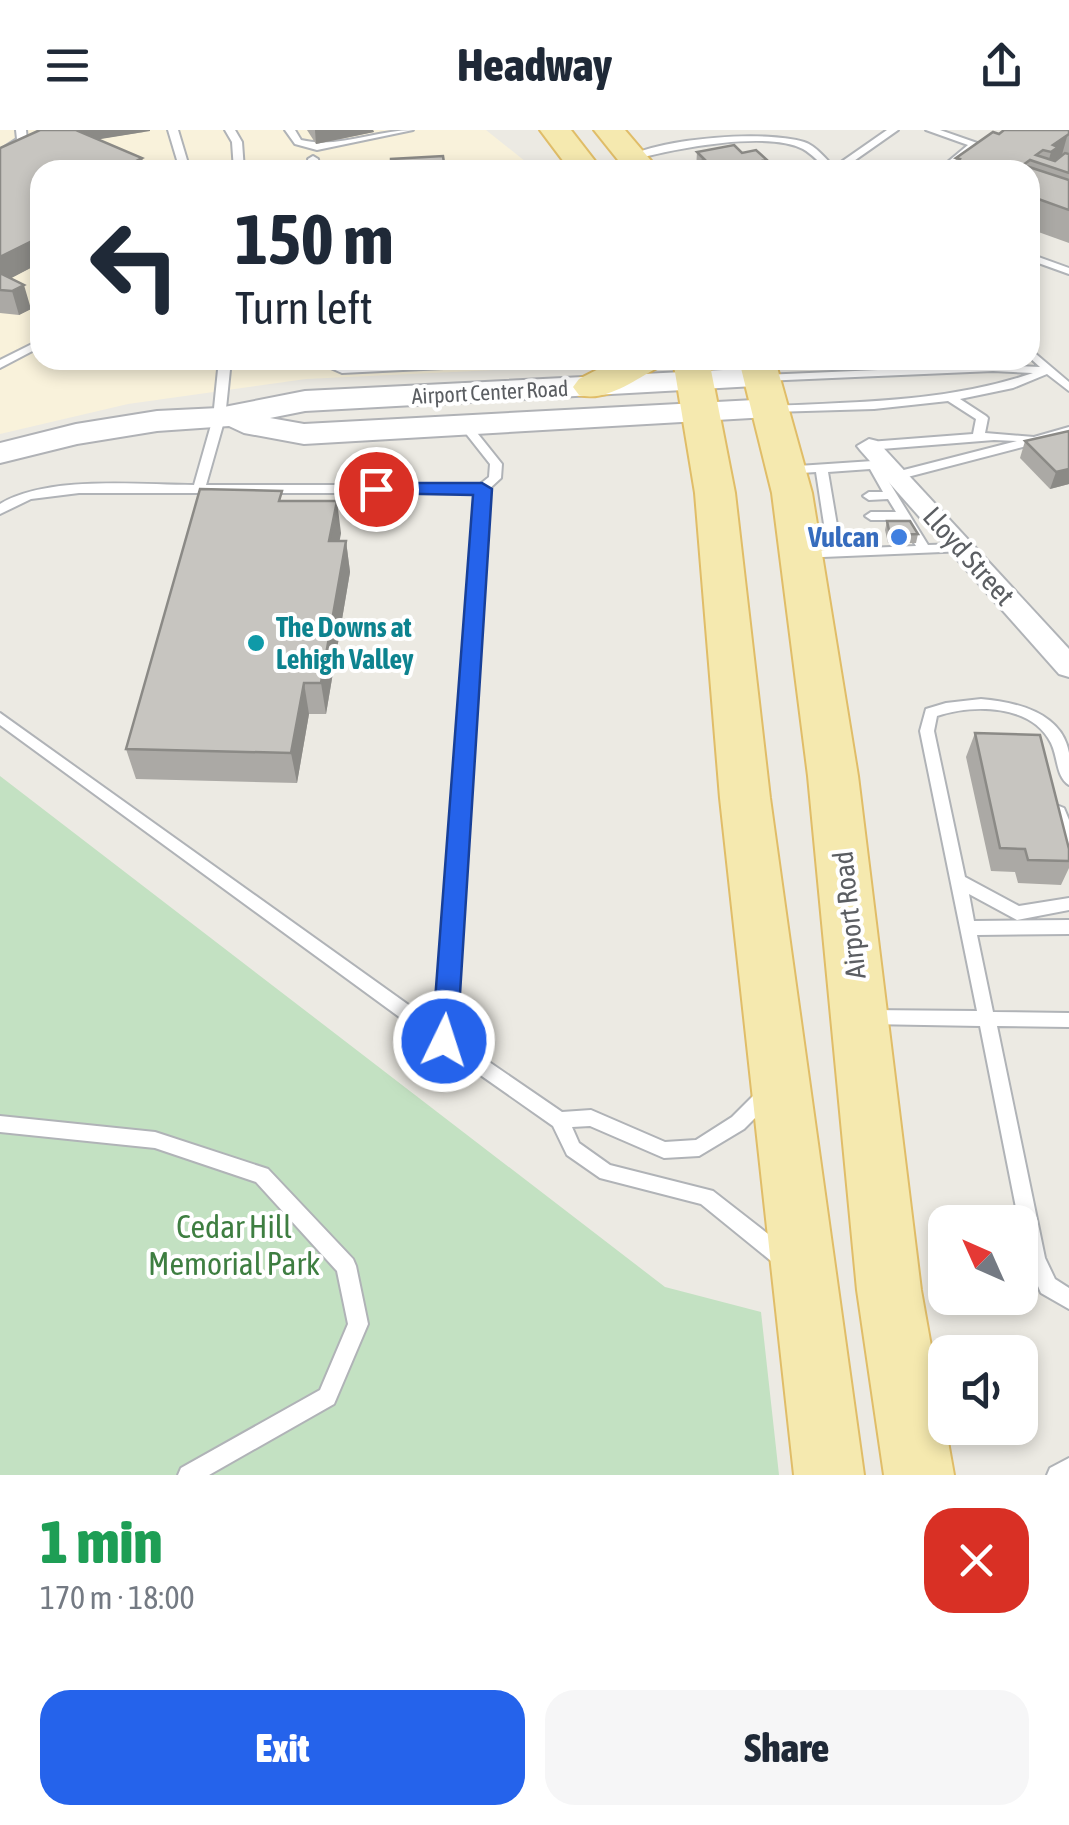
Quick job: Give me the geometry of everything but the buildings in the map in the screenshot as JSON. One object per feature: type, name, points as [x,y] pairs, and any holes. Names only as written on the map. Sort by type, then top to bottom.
[{"type":"main road","points":[[555,130],[578,160]]},
{"type":"main road","points":[[609,130],[634,160]]},
{"type":"main road","points":[[592,388],[625,370]]},
{"type":"main road","name":"Airport Road","points":[[764,382],[804,469],[825,535],[833,776],[889,1290],[918,1475]]},
{"type":"main road","points":[[696,386],[715,493],[736,725],[829,1475]]},
{"type":"street","points":[[696,386],[764,382]]},
{"type":"street","name":"Airport Center Road","points":[[219,418],[304,434],[466,426],[696,386]]},
{"type":"street","name":"Airport Center Road","points":[[0,453],[76,434],[219,418],[305,401],[696,386]]},
{"type":"street","name":"Lloyd Street","points":[[883,469],[1069,667]]},
{"type":"lane","points":[[0,154],[22,140],[21,130]]},
{"type":"lane","points":[[173,130],[181,160]]},
{"type":"lane","points":[[230,130],[237,142],[238,160]]},
{"type":"lane","points":[[290,130],[298,142],[317,147],[408,130]]},
{"type":"lane","points":[[876,130],[891,132]]},
{"type":"lane","points":[[931,130],[976,144],[956,160]]},
{"type":"lane","points":[[849,160],[891,132]]},
{"type":"lane","points":[[650,160],[751,135],[776,135],[800,143],[821,160]]},
{"type":"lane","points":[[1040,260],[1069,270]]},
{"type":"lane","points":[[0,365],[30,348]]},
{"type":"lane","points":[[1040,362],[1069,388]]},
{"type":"lane","points":[[199,489],[219,418],[223,370]]},
{"type":"lane","points":[[764,382],[961,370]]},
{"type":"lane","points":[[1031,370],[1050,371]]},
{"type":"lane","points":[[764,382],[952,399],[1012,386],[1050,371]]},
{"type":"lane","points":[[952,399],[982,418],[978,437]]},
{"type":"lane","points":[[0,510],[14,500],[36,494],[79,489],[482,489],[495,478],[496,464],[466,426]]},
{"type":"lane","points":[[804,469],[883,469],[1069,431]]},
{"type":"lane","points":[[869,496],[883,469],[978,437],[1038,438]]},
{"type":"lane","points":[[804,469],[831,497],[825,535],[924,550],[961,548]]},
{"type":"lane","points":[[883,469],[924,550]]},
{"type":"lane","points":[[444,1041],[482,489]]},
{"type":"lane","points":[[871,516],[904,516]]},
{"type":"lane","points":[[1069,779],[1056,737],[1031,715],[1010,706],[947,706],[931,713],[927,730],[1036,1258],[1048,1286],[1069,1299]]},
{"type":"lane","points":[[1031,715],[1042,753]]},
{"type":"lane","points":[[0,718],[444,1041],[559,1120],[572,1149],[606,1172],[706,1197],[804,1275]]},
{"type":"lane","points":[[1052,790],[1069,847]]},
{"type":"lane","points":[[958,880],[1016,913],[1069,904]]},
{"type":"lane","points":[[968,928],[1069,927]]},
{"type":"lane","points":[[860,1017],[1069,1020]]},
{"type":"lane","points":[[559,1120],[591,1118],[664,1150],[700,1148],[738,1122],[780,1082]]},
{"type":"lane","points":[[0,1124],[155,1140],[262,1175],[346,1266],[358,1324],[327,1397],[188,1475]]},
{"type":"lane","points":[[1057,1475],[1069,1468]]},
{"type":"shaded area","points":[[0,130],[486,130],[524,160],[30,160],[30,370],[494,370],[306,379],[128,404],[0,434]]},
{"type":"green space","name":"Cedar Hill Memorial Park","points":[[0,776],[665,1287],[761,1312],[779,1475],[0,1475]]},
{"type":"place","name":"Vulcan","points":[[899,537]]},
{"type":"place","name":"The Downs at Lehigh Valley","points":[[256,643]]},
{"type":"route","points":[[376,489],[482,489],[444,1041]]}]
